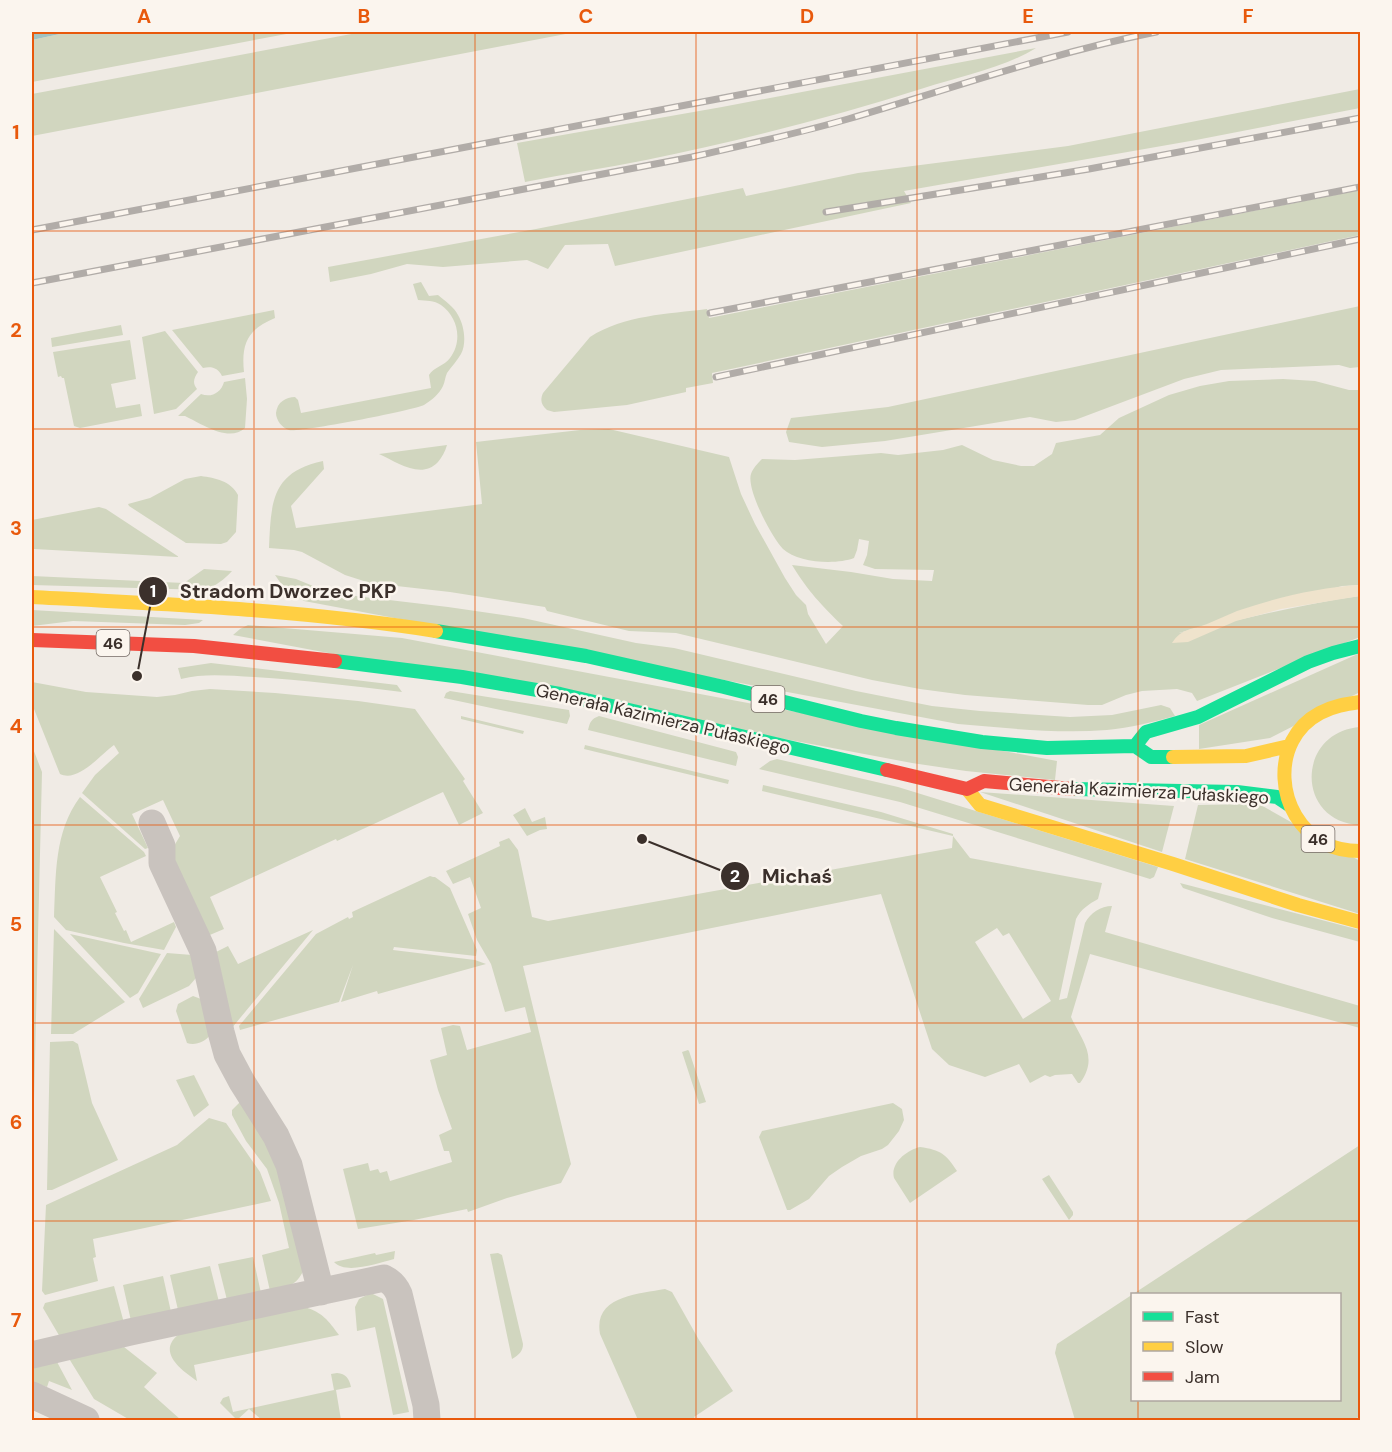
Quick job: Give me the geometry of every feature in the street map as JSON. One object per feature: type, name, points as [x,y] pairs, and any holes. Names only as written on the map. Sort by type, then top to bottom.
[{"type":"main road","name":"Generała Kazimierza Pułaskiego","points":[[32,597],[195,606],[404,626],[586,656],[905,730],[982,742],[1047,748],[1135,746],[1151,757],[1246,756],[1289,746]]},
{"type":"main road","name":"Generała Kazimierza Pułaskiego","points":[[32,640],[194,646],[462,677],[580,698],[967,789],[984,782],[1074,789],[1237,792],[1277,797],[1289,805]]},
{"type":"main road","points":[[1135,746],[1146,732],[1198,717],[1308,662],[1360,645]]},
{"type":"main road","name":"46","points":[[1360,702],[1335,705],[1312,717],[1295,735],[1289,746],[1283,769],[1285,793],[1289,805],[1311,835],[1321,842],[1345,851],[1360,851]]},
{"type":"main road","points":[[967,789],[980,805],[1298,905],[1360,922]]},
{"type":"street","points":[[153,823],[162,846],[162,863],[202,951],[227,1054],[276,1136],[289,1165],[321,1292]]},
{"type":"street","points":[[32,1355],[384,1278],[396,1287],[399,1294],[426,1405],[427,1420]]},
{"type":"street","points":[[32,1395],[86,1420]]},
{"type":"green space","points":[[69,32],[297,32],[32,82],[32,40]]},
{"type":"green space","points":[[362,32],[576,32],[32,136],[32,94]]},
{"type":"green space","points":[[1036,48],[1011,61],[982,71],[786,128],[646,160],[525,182],[517,143]]},
{"type":"green space","points":[[1360,89],[1360,108],[1196,140],[904,191],[911,203],[615,266],[608,244],[565,245],[548,269],[527,260],[443,267],[407,264],[330,282],[328,267],[743,188],[746,196],[858,173],[1068,146]]},
{"type":"green space","points":[[1360,190],[1360,235],[712,373],[713,383],[686,388],[686,392],[627,405],[554,412],[543,406],[543,393],[590,337],[617,324],[632,320],[707,309],[709,318]]},
{"type":"green space","points":[[421,282],[429,296],[438,295],[454,309],[460,319],[464,334],[461,354],[447,373],[443,386],[435,397],[416,408],[356,420],[297,430],[289,430],[282,426],[276,413],[280,403],[288,398],[295,397],[298,400],[301,413],[431,388],[429,375],[450,358],[456,344],[457,330],[451,316],[441,305],[433,301],[418,300],[413,284]]},
{"type":"green space","points":[[1360,306],[1360,367],[1350,368],[1339,365],[1221,370],[1184,379],[1075,420],[1056,422],[1030,417],[885,441],[822,447],[789,442],[786,432],[791,418],[888,407]]},
{"type":"green space","points":[[274,310],[275,318],[258,327],[248,338],[244,353],[244,372],[222,376],[214,368],[203,368],[172,330]]},
{"type":"green space","points":[[121,325],[123,335],[52,347],[51,338]]},
{"type":"green space","points":[[165,331],[198,372],[194,380],[197,389],[176,409],[154,414],[142,337]]},
{"type":"green space","points":[[130,340],[136,379],[111,384],[116,408],[140,404],[142,416],[80,428],[74,426],[64,378],[58,377],[53,352]]},
{"type":"green space","points":[[245,378],[247,399],[245,428],[239,432],[231,434],[215,431],[185,416],[178,416],[201,394],[212,395],[221,389],[224,382]]},
{"type":"green space","points":[[1283,379],[1315,381],[1349,390],[1360,390],[1360,585],[1342,586],[1179,633],[1292,608],[1360,596],[1360,637],[1197,701],[1192,693],[1177,689],[1142,691],[1102,705],[1088,705],[920,689],[872,680],[676,633],[629,631],[547,611],[545,607],[450,592],[370,583],[345,575],[302,552],[269,548],[271,517],[277,492],[284,481],[306,466],[323,461],[324,469],[291,506],[296,528],[482,504],[476,442],[580,430],[609,429],[729,457],[741,494],[755,524],[785,578],[806,605],[808,614],[826,644],[843,626],[815,597],[792,565],[893,579],[932,581],[934,570],[875,569],[863,565],[869,541],[859,539],[854,558],[837,562],[807,560],[790,554],[783,549],[773,535],[752,490],[751,474],[762,459],[795,460],[881,453],[898,455],[943,450],[962,445],[993,460],[1021,466],[1034,466],[1052,454],[1056,443],[1100,435],[1119,418],[1169,395],[1229,381]]},
{"type":"green space","points":[[447,445],[438,462],[424,469],[409,468],[379,454]]},
{"type":"green space","points":[[201,476],[227,483],[238,495],[236,532],[227,542],[221,544],[186,543],[128,504],[150,498],[185,479]]},
{"type":"green space","points":[[99,507],[106,509],[179,557],[34,549],[32,520]]},
{"type":"green space","points":[[204,569],[232,571],[220,582],[206,590],[32,585],[32,576],[184,583]]},
{"type":"green space","points":[[275,575],[296,579],[330,593],[523,618],[636,643],[674,648],[856,691],[932,706],[1070,717],[1112,715],[1161,705],[1170,708],[1175,716],[1124,728],[1088,731],[1032,730],[958,724],[304,601],[284,588]]},
{"type":"green space","points":[[32,610],[203,620],[199,623],[185,625],[73,621],[32,626]]},
{"type":"green space","points":[[248,625],[402,638],[1057,761],[1055,780],[912,763],[233,635]]},
{"type":"green space","points":[[1360,653],[1360,692],[1270,738],[1199,749],[1199,725]]},
{"type":"green space","points":[[211,663],[397,685],[402,692],[254,677],[208,675],[181,679],[178,668]]},
{"type":"green space","points":[[32,682],[86,692],[157,697],[210,689],[358,701],[415,709],[465,779],[463,781],[483,813],[459,825],[443,792],[337,841],[336,839],[210,897],[224,929],[205,937],[168,864],[180,836],[163,800],[132,814],[148,848],[145,849],[82,793],[95,775],[119,753],[114,745],[82,771],[67,776],[60,774],[32,704]]},
{"type":"green space","points":[[450,691],[569,710],[570,716],[567,724],[444,698]]},
{"type":"green space","points":[[461,716],[524,731],[523,734],[461,719]]},
{"type":"green space","points":[[599,716],[736,752],[738,757],[736,766],[588,730],[591,721]]},
{"type":"green space","points":[[1360,727],[1360,825],[1339,820],[1324,809],[1315,794],[1312,777],[1315,759],[1324,744],[1339,733]]},
{"type":"green space","points":[[585,745],[729,780],[728,784],[584,749]]},
{"type":"green space","points":[[32,746],[42,772],[32,1181]]},
{"type":"green space","points":[[777,759],[898,787],[1158,867],[1154,877],[1150,879],[900,802],[759,769]]},
{"type":"green space","points":[[763,785],[881,812],[953,834],[953,836],[762,791]]},
{"type":"green space","points":[[980,792],[1174,806],[1162,852]]},
{"type":"green space","points":[[80,797],[144,852],[146,856],[100,877],[117,912],[115,913],[131,942],[174,922],[176,927],[164,950],[66,930],[54,917],[56,870],[61,839],[65,825]]},
{"type":"green space","points":[[1259,804],[1360,861],[1360,914],[1185,859],[1198,805]]},
{"type":"green space","points":[[525,808],[532,822],[545,817],[547,829],[527,836],[513,815]]},
{"type":"green space","points":[[953,836],[970,858],[1102,883],[1098,899],[1080,912],[1076,919],[1059,1000],[1067,998],[1085,923],[1096,911],[1112,906],[1105,932],[1360,1006],[1360,1028],[1090,954],[1071,1017],[1087,1049],[1088,1065],[1086,1074],[1080,1083],[1072,1074],[1050,1077],[1045,1075],[1030,1083],[1019,1064],[985,1077],[949,1065],[932,1049],[881,894],[523,966],[571,1164],[561,1183],[468,1212],[467,1209],[358,1229],[343,1169],[368,1163],[370,1171],[378,1169],[380,1173],[387,1171],[390,1181],[452,1162],[449,1151],[444,1151],[439,1135],[452,1129],[430,1060],[447,1055],[441,1028],[460,1026],[467,1050],[531,1032],[525,1007],[505,1012],[491,964],[477,940],[468,914],[481,908],[470,877],[453,884],[446,871],[500,846],[499,842],[509,838],[518,850],[532,917],[548,921],[952,848]],"holes":[[[997,928],[1003,936],[1009,933],[1051,1001],[1023,1019],[975,942]]]},
{"type":"green space","points":[[430,876],[450,888],[477,950],[476,956],[394,947],[393,950],[475,960],[486,964],[341,1002],[353,965],[339,1002],[240,1030],[239,1026],[316,934],[348,917],[349,919],[353,917],[352,912]]},
{"type":"green space","points":[[1180,883],[1360,930],[1360,942],[1272,918],[1183,888]]},
{"type":"green space","points":[[54,929],[125,1002],[73,1034],[51,1034]]},
{"type":"green space","points":[[313,930],[231,1029],[216,952],[228,946],[238,964]]},
{"type":"green space","points":[[70,934],[161,954],[138,993],[130,998]]},
{"type":"green space","points":[[167,953],[192,955],[196,978],[189,986],[143,1008],[139,999]]},
{"type":"green space","points":[[193,996],[201,999],[210,1035],[196,1044],[187,1043],[176,1011],[178,1004]]},
{"type":"green space","points":[[73,1041],[78,1044],[92,1103],[118,1160],[52,1190],[47,1190],[50,1042]]},
{"type":"green space","points":[[688,1050],[706,1102],[699,1104],[682,1052]]},
{"type":"green space","points":[[194,1075],[209,1105],[194,1117],[176,1080]]},
{"type":"green space","points":[[242,1100],[272,1148],[304,1269],[295,1282],[270,1291],[262,1255],[289,1248],[279,1203],[267,1169],[246,1141],[232,1115],[232,1110]]},
{"type":"green space","points":[[893,1103],[902,1109],[904,1120],[888,1145],[842,1167],[829,1176],[809,1199],[787,1210],[759,1137],[762,1131]]},
{"type":"green space","points":[[209,1118],[226,1123],[260,1172],[271,1201],[93,1239],[96,1257],[93,1258],[98,1281],[45,1295],[42,1291],[46,1205],[177,1145]]},
{"type":"green space","points":[[1360,1145],[1360,1417],[1348,1420],[1075,1420],[1055,1353],[1057,1344],[1131,1296],[1131,1401],[1341,1401],[1341,1293],[1135,1293]]},
{"type":"green space","points":[[920,1147],[942,1154],[950,1160],[957,1171],[910,1203],[894,1178],[893,1172],[901,1158]]},
{"type":"green space","points":[[1049,1175],[1073,1212],[1069,1220],[1042,1179]]},
{"type":"green space","points":[[395,1251],[394,1259],[362,1267],[346,1268],[334,1262],[375,1253],[376,1255]]},
{"type":"green space","points":[[490,1254],[502,1255],[523,1344],[520,1353],[512,1359]]},
{"type":"green space","points":[[253,1257],[261,1293],[227,1300],[218,1264]]},
{"type":"green space","points":[[210,1266],[219,1302],[178,1310],[170,1275]]},
{"type":"green space","points":[[163,1276],[171,1312],[131,1321],[123,1285]]},
{"type":"green space","points":[[114,1286],[124,1323],[60,1337],[43,1308],[45,1303]]},
{"type":"green space","points":[[665,1289],[672,1292],[699,1340],[733,1391],[694,1417],[696,1420],[638,1420],[600,1334],[603,1312],[610,1304],[631,1295]]},
{"type":"green space","points":[[371,1293],[383,1299],[409,1412],[393,1415],[375,1327],[357,1331],[355,1307],[359,1299]]},
{"type":"green space","points":[[305,1307],[325,1318],[339,1335],[194,1365],[197,1381],[178,1366],[171,1354],[172,1341],[178,1335]]},
{"type":"green space","points":[[124,1347],[157,1373],[144,1387],[181,1420],[130,1420],[94,1399],[68,1357]]},
{"type":"green space","points":[[56,1360],[72,1390],[49,1381],[47,1387],[32,1382],[32,1365]]},
{"type":"green space","points":[[337,1373],[347,1377],[351,1387],[336,1390],[341,1420],[262,1420],[249,1409],[237,1420],[220,1403],[223,1398],[229,1396],[233,1412],[334,1390],[331,1374]]},
{"type":"sand","points":[[1360,585],[1360,596],[1281,609],[1236,621],[1188,642],[1172,643],[1187,630],[1252,606],[1313,591]]},
{"type":"water","points":[[32,32],[69,32],[32,40]]},
{"type":"railway","points":[[32,230],[1068,32]]},
{"type":"railway","points":[[32,283],[692,157],[828,124],[1078,50],[1156,32]]},
{"type":"railway","points":[[826,212],[1089,169],[1360,118]]},
{"type":"railway","points":[[710,313],[1360,187]]},
{"type":"railway","points":[[716,377],[1360,239]]},
{"type":"traffic: fast","points":[[436,631],[586,656],[896,728],[982,742],[1047,748],[1135,746],[1151,757],[1173,757]]},
{"type":"traffic: fast","points":[[1135,746],[1146,732],[1198,717],[1308,662],[1360,646]]},
{"type":"traffic: fast","points":[[335,661],[462,677],[560,694],[887,770]]},
{"type":"traffic: fast","points":[[1072,789],[1237,792],[1277,797],[1289,805]]},
{"type":"traffic: slow","points":[[32,597],[285,613],[436,631]]},
{"type":"traffic: slow","points":[[1360,702],[1320,713],[1304,725],[1292,741],[1286,759],[1284,778],[1288,798],[1296,816],[1308,831],[1332,847],[1360,851]]},
{"type":"traffic: slow","points":[[1173,757],[1246,756],[1289,746]]},
{"type":"traffic: slow","points":[[967,789],[980,805],[1298,905],[1360,922]]},
{"type":"traffic: jam","points":[[32,640],[194,646],[335,661]]},
{"type":"traffic: jam","points":[[887,770],[967,789],[984,781],[1072,789]]},
{"type":"place","name":"Stradom Dworzec PKP","points":[[137,676]]},
{"type":"place","name":"Michaś","points":[[642,839]]}]
